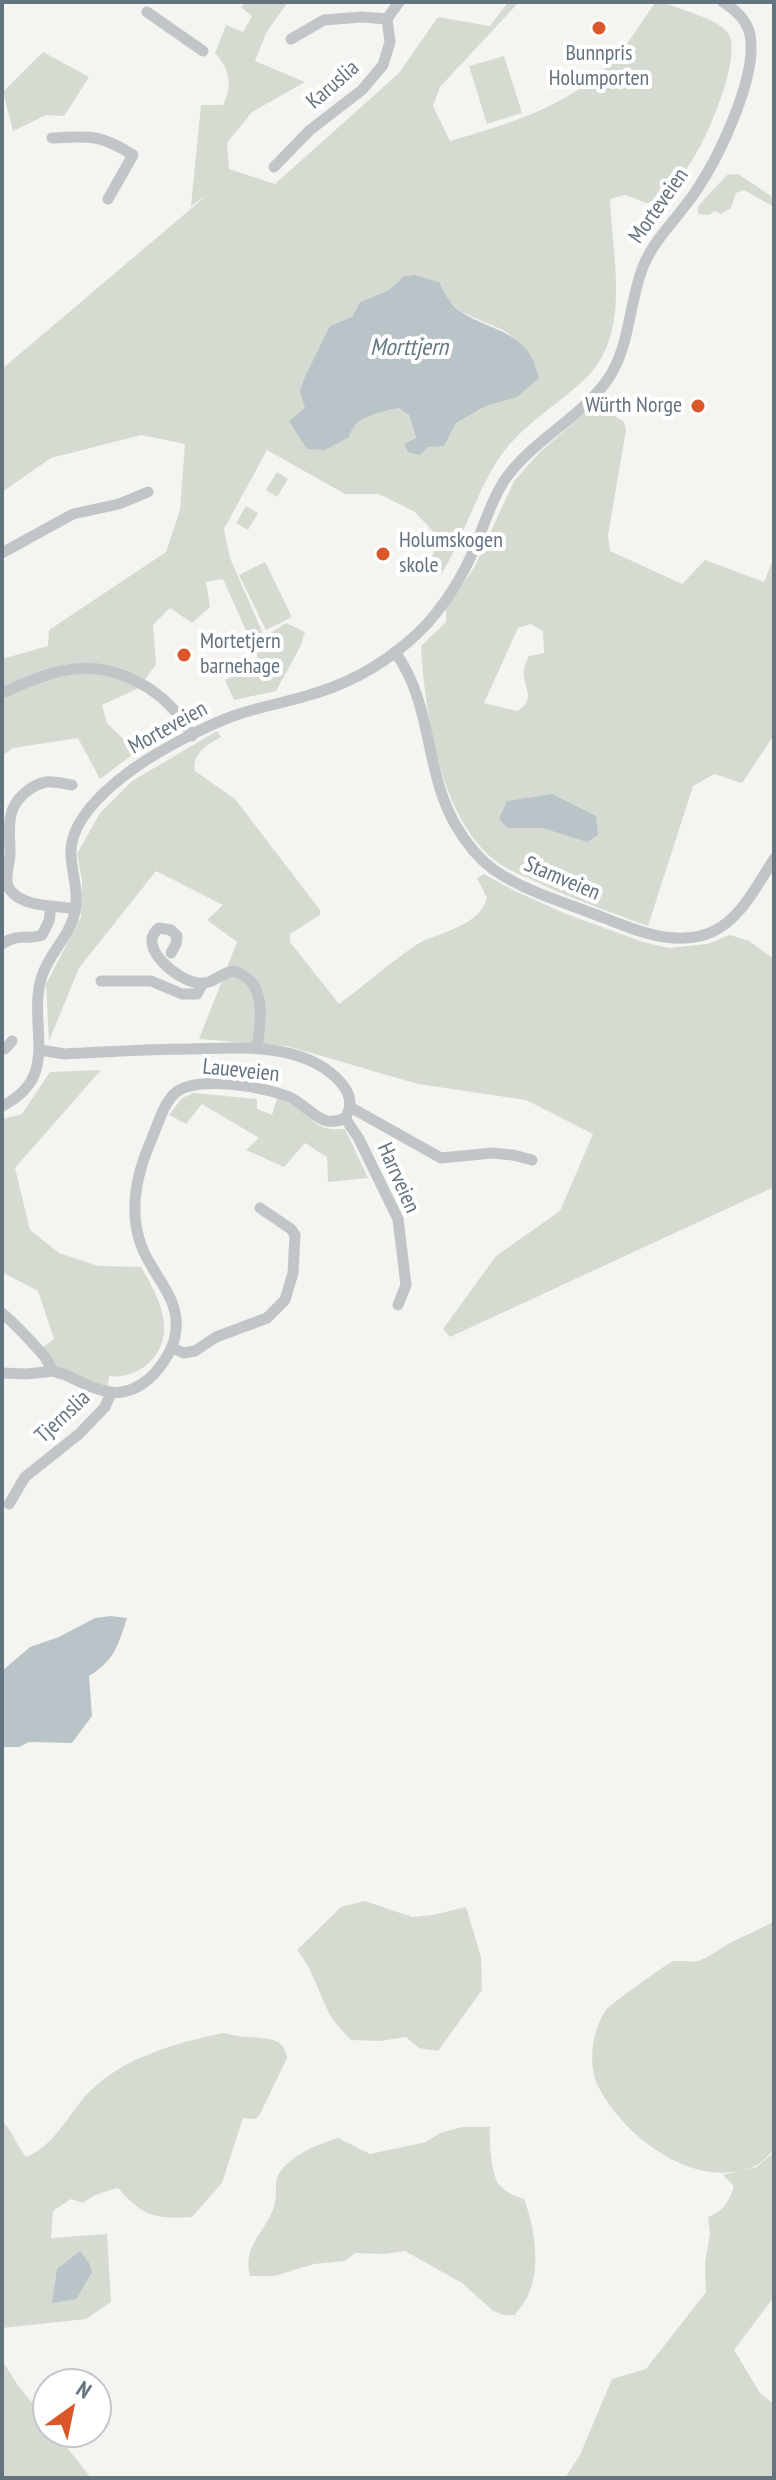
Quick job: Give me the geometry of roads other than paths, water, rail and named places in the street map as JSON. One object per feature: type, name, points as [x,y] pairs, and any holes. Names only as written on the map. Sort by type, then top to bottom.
[{"type":"street","points":[[291,39],[324,20],[387,19],[399,2]]},
{"type":"street","name":"Morteveien","points":[[2,1106],[27,1087],[37,1069],[41,979],[70,926],[75,909],[77,892],[71,847],[79,823],[104,794],[133,769],[192,736],[234,716],[332,687],[364,672],[395,652],[428,621],[459,577],[471,557],[497,492],[513,468],[605,383],[626,341],[643,266],[658,238],[694,193],[711,164],[735,112],[747,75],[751,54],[747,27],[739,14],[723,2]]},
{"type":"street","points":[[147,12],[203,51]]},
{"type":"street","name":"Karuslia","points":[[274,167],[310,130],[362,90],[383,65],[390,42],[387,19]]},
{"type":"street","points":[[52,138],[92,136],[111,141],[133,155],[108,199]]},
{"type":"street","points":[[2,553],[64,517],[128,502],[148,492]]},
{"type":"street","name":"Stamveien","points":[[395,652],[406,666],[416,688],[442,794],[454,824],[481,859],[522,887],[632,929],[663,937],[687,938],[709,934],[726,925],[774,859]]},
{"type":"street","points":[[2,693],[59,671],[87,668],[108,671],[137,681],[156,692],[178,714],[192,736]]},
{"type":"street","points":[[72,785],[47,782],[21,796],[11,812],[7,881],[10,890],[21,898],[75,909]]},
{"type":"street","points":[[2,944],[14,936],[42,935],[49,921],[51,906]]},
{"type":"street","points":[[171,953],[177,936],[171,930],[159,928],[152,934],[152,943],[164,964],[180,977],[203,983]]},
{"type":"street","points":[[101,981],[151,981],[192,995],[199,991],[203,983],[233,971],[253,983],[258,993],[257,1048]]},
{"type":"street","points":[[2,1049],[12,1041]]},
{"type":"street","name":"Laueveien","points":[[40,1050],[65,1054],[257,1048],[293,1056],[321,1067],[350,1097],[347,1112],[334,1121],[325,1120],[293,1099],[267,1090],[198,1084],[183,1088],[172,1097],[139,1170],[134,1204],[141,1245],[173,1302],[176,1328],[172,1348]]},
{"type":"street","points":[[347,1112],[441,1158],[492,1153],[532,1160]]},
{"type":"street","name":"Harrveien","points":[[347,1112],[398,1219],[406,1285],[398,1305]]},
{"type":"street","points":[[2,1373],[54,1371],[92,1389],[111,1393],[127,1391],[146,1380],[172,1348],[184,1353],[195,1351],[216,1337],[267,1318],[285,1300],[293,1273],[295,1235],[260,1208]]},
{"type":"street","points":[[2,1313],[44,1356],[54,1371]]},
{"type":"street","name":"Tjernslia","points":[[9,1504],[25,1477],[102,1412],[111,1393]]},
{"type":"water","name":"Morttjern","points":[[415,275],[439,282],[457,309],[519,342],[534,362],[539,378],[517,397],[486,406],[456,423],[444,446],[428,447],[420,455],[408,452],[404,444],[416,438],[409,415],[398,408],[362,420],[349,437],[325,450],[307,449],[289,421],[305,408],[300,391],[330,326],[352,317],[360,302],[389,290],[404,276]]},
{"type":"water","points":[[552,794],[596,816],[598,835],[587,842],[543,828],[507,828],[499,819],[507,801]]},
{"type":"water","points":[[95,1618],[127,1618],[114,1652],[104,1665],[89,1676],[92,1716],[72,1743],[29,1742],[19,1747],[2,1747],[2,1671],[30,1647],[59,1637]]},
{"type":"water","points":[[80,2251],[92,2272],[76,2299],[52,2303],[57,2269]]},
{"type":"place","name":"Bunnpris Holumporten","points":[[599,28]]},
{"type":"place","name":"Würth Norge","points":[[698,406]]},
{"type":"place","name":"Holumskogen skole","points":[[383,554]]},
{"type":"place","name":"Mortetjern barnehage","points":[[184,655]]}]
